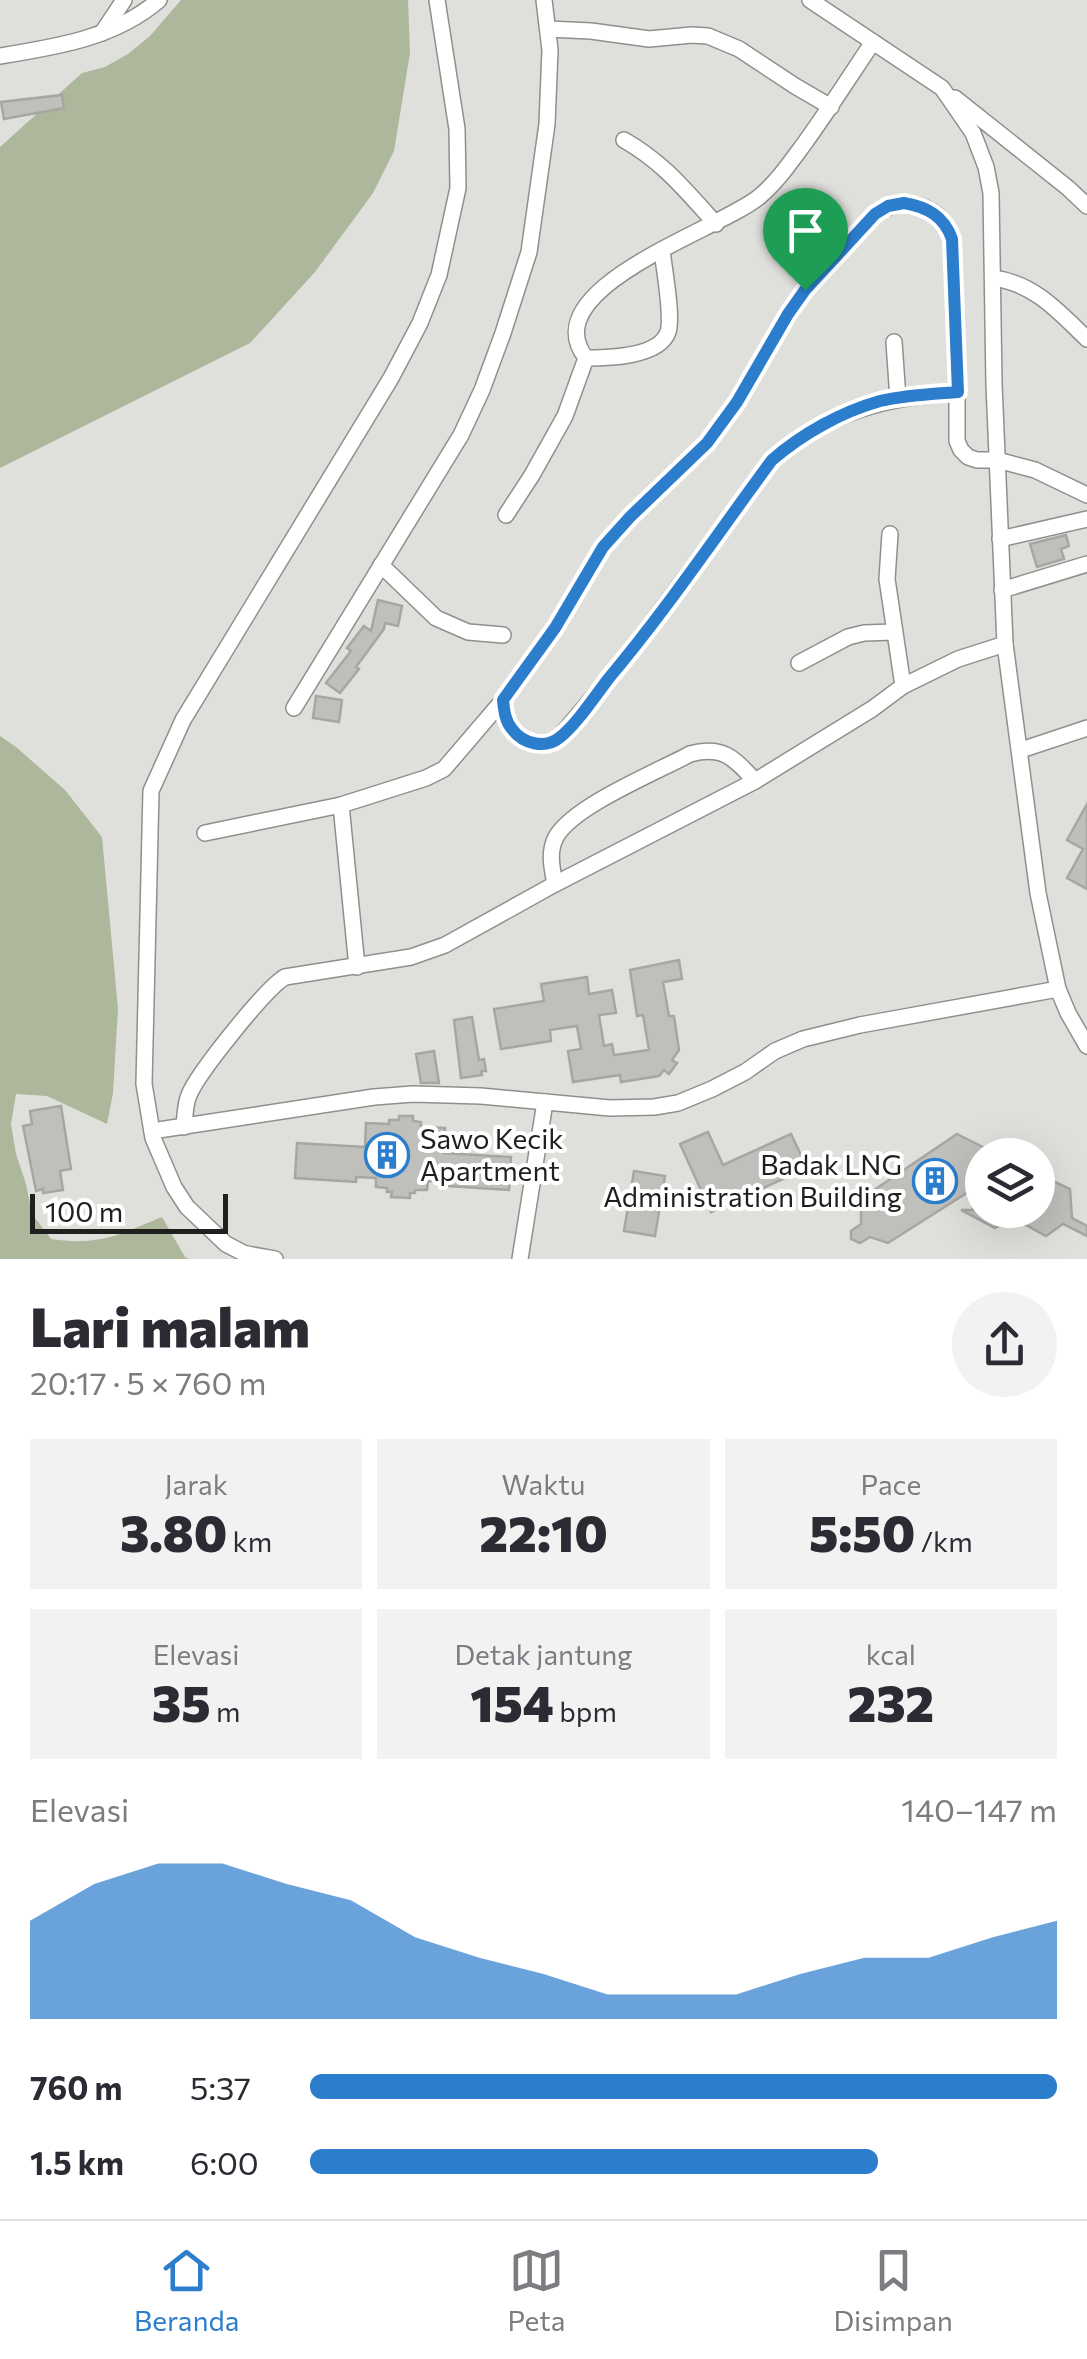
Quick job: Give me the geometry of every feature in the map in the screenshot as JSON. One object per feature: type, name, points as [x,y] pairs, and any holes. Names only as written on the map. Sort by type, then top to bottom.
[{"type":"street","points":[[102,33],[124,0]]},
{"type":"street","points":[[0,56],[62,45],[120,28],[159,0]]},
{"type":"street","points":[[275,1259],[251,1256],[226,1244],[188,1207],[162,1162],[152,1131],[144,1084],[151,791],[183,720],[391,378],[420,323],[438,275],[458,188],[457,129],[437,0]]},
{"type":"street","points":[[294,708],[461,435],[508,317],[528,252],[546,124],[550,50],[544,0]]},
{"type":"street","points":[[810,0],[942,88],[1087,206]]},
{"type":"street","points":[[548,29],[650,39],[708,36],[739,49],[831,107]]},
{"type":"street","points":[[586,358],[578,348],[578,327],[585,305],[608,282],[738,212],[760,196],[784,171],[831,107],[873,42]]},
{"type":"street","points":[[942,88],[972,133],[986,167],[991,193],[1005,644],[1038,893],[1058,989],[1087,1046]]},
{"type":"street","points":[[624,140],[650,154],[716,224]]},
{"type":"street","points":[[1068,188],[1087,194]]},
{"type":"street","points":[[205,833],[341,805],[444,769],[503,700],[555,628],[603,547],[707,443],[737,402],[805,290],[875,214],[888,206],[904,203],[923,207],[948,226],[952,239],[961,450],[977,460],[997,460],[1034,470],[1087,495]]},
{"type":"street","points":[[586,358],[616,358],[649,350],[665,337],[669,323],[662,250]]},
{"type":"street","points":[[994,278],[1030,288],[1087,339]]},
{"type":"street","points":[[894,342],[898,398]]},
{"type":"street","points":[[506,515],[565,416],[586,358]]},
{"type":"street","points":[[503,700],[512,730],[524,740],[539,745],[557,740],[622,663],[772,460],[799,439],[836,419],[880,402],[958,392]]},
{"type":"street","points":[[1000,540],[1087,518]]},
{"type":"street","points":[[890,534],[887,579],[903,686]]},
{"type":"street","points":[[1002,590],[1087,564]]},
{"type":"street","points":[[381,565],[436,618],[468,632],[504,635]]},
{"type":"street","points":[[799,663],[848,637],[894,632]]},
{"type":"street","points":[[184,1126],[188,1096],[204,1072],[285,977],[411,957],[445,945],[755,782],[903,686],[958,659],[1005,644]]},
{"type":"street","points":[[1021,750],[1087,728]]},
{"type":"street","points":[[555,884],[552,849],[566,824],[587,808],[690,754],[704,750],[723,754],[736,760],[755,782]]},
{"type":"street","points":[[341,805],[357,967]]},
{"type":"street","points":[[152,1131],[413,1094],[610,1108],[654,1107],[678,1103],[712,1089],[803,1039],[860,1024],[1058,989]]},
{"type":"street","points":[[520,1259],[545,1102]]},
{"type":"green space","points":[[181,0],[408,0],[410,53],[394,151],[373,193],[315,272],[250,343],[0,468],[0,147],[82,73],[105,67],[128,54],[150,36]]},
{"type":"green space","points":[[0,736],[65,790],[102,837],[118,1009],[113,1093],[107,1124],[47,1096],[16,1094],[11,1124],[32,1214],[51,1239],[68,1241],[108,1237],[162,1217],[189,1259],[0,1259]]},
{"type":"building","points":[[62,95],[64,108],[4,119],[1,102]]},
{"type":"building","points":[[1066,535],[1069,546],[1061,549],[1064,559],[1037,567],[1030,544]]},
{"type":"building","points":[[378,600],[402,606],[398,626],[385,623],[356,667],[359,669],[340,693],[326,683],[351,651],[347,648],[364,626],[371,631]]},
{"type":"building","points":[[316,696],[342,700],[339,722],[313,718]]},
{"type":"building","points":[[1087,804],[1087,889],[1067,878],[1083,849],[1067,840]]},
{"type":"building","points":[[679,960],[682,979],[663,982],[679,1050],[672,1060],[677,1063],[669,1074],[664,1070],[659,1076],[621,1082],[620,1075],[573,1082],[568,1051],[581,1049],[577,1026],[550,1030],[551,1041],[501,1049],[494,1009],[544,1001],[541,984],[587,977],[589,994],[612,990],[616,1013],[599,1015],[604,1046],[612,1044],[614,1055],[649,1050],[643,1015],[637,1016],[630,970]]},
{"type":"building","points":[[472,1017],[479,1060],[484,1059],[486,1071],[461,1078],[454,1020]]},
{"type":"building","points":[[434,1051],[439,1083],[421,1083],[416,1054]]},
{"type":"building","points":[[61,1106],[71,1169],[60,1171],[63,1190],[43,1193],[43,1189],[36,1191],[23,1126],[32,1124],[30,1111]]},
{"type":"building","name":"Sawo Kecik Apartment","points":[[399,1116],[413,1116],[421,1127],[445,1128],[444,1153],[511,1157],[509,1190],[428,1181],[427,1190],[415,1190],[410,1198],[391,1197],[387,1188],[376,1187],[376,1178],[356,1177],[356,1182],[295,1178],[297,1143],[365,1147],[366,1123],[389,1124],[389,1120],[399,1120]]},
{"type":"building","points":[[708,1132],[723,1165],[791,1134],[807,1168],[711,1212],[680,1144]]},
{"type":"building","name":"Badak LNG Administration Building","points":[[957,1134],[965,1138],[965,1194],[888,1243],[870,1237],[860,1243],[851,1239],[851,1231],[861,1224],[861,1199]]},
{"type":"building","points":[[634,1171],[665,1176],[655,1236],[624,1231]]},
{"type":"building","points":[[1055,1182],[1070,1189],[1072,1218],[1087,1226],[1087,1236],[1063,1224],[1046,1236],[1031,1228],[1055,1228]]},
{"type":"place","name":"Sawo Kecik Apartment","points":[[387,1155]]},
{"type":"place","name":"Badak LNG Administration Building","points":[[935,1181]]},
{"type":"route","points":[[904,203],[923,207],[937,216],[948,226],[952,239],[958,392],[880,402],[836,419],[784,450],[772,460],[622,663],[569,727],[557,740],[539,745],[524,740],[512,730],[503,700],[555,628],[603,547],[707,443],[737,402],[805,290],[875,214],[888,206],[904,203]]}]
